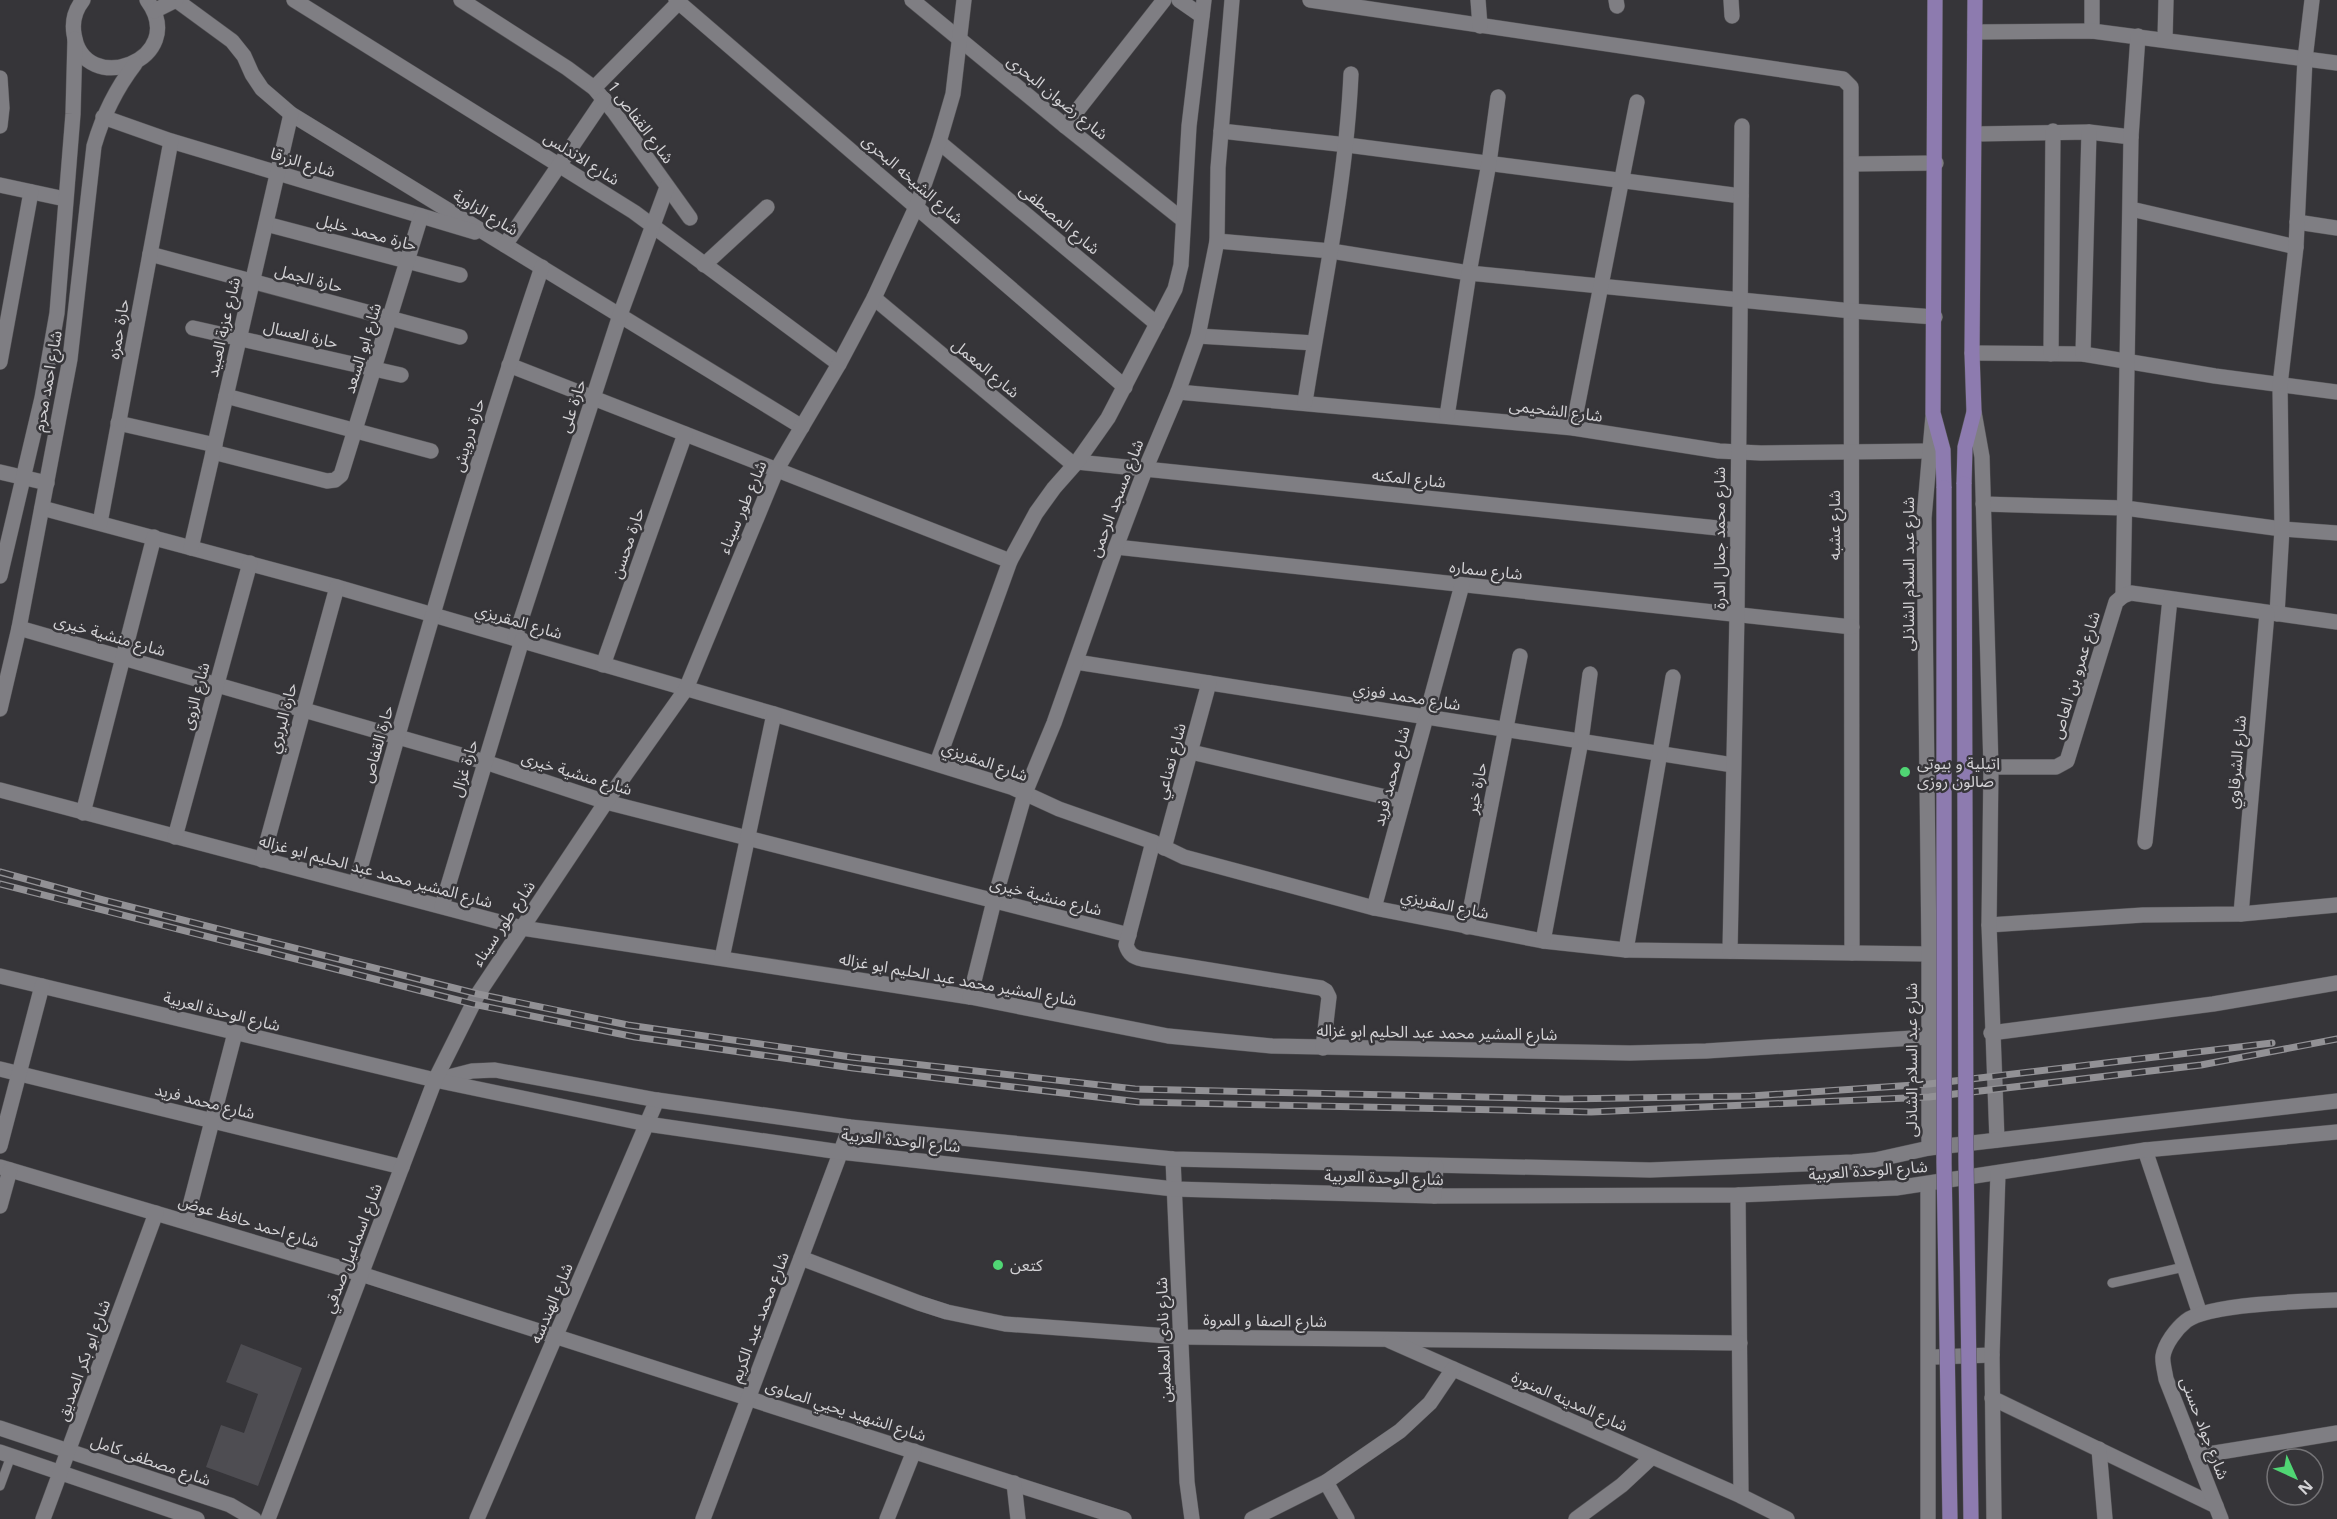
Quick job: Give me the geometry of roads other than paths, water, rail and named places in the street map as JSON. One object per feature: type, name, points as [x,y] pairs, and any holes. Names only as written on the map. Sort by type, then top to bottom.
[{"type":"main road","name":"شارع عبد السلام الشاذلى","points":[[1933,413],[1935,0]]},
{"type":"main road","points":[[1971,1519],[1966,1160],[1964,484],[1965,447],[1974,412],[1972,353],[1975,0]]},
{"type":"main road","points":[[1933,413],[1942,450],[1944,488],[1944,1163],[1950,1519]]},
{"type":"street","points":[[72,7],[83,0]]},
{"type":"street","points":[[150,6],[176,0]]},
{"type":"street","name":"شارع الزاوية","points":[[176,0],[232,41],[244,56],[262,89],[291,114],[802,427]]},
{"type":"street","name":"شارع الاندلس","points":[[294,0],[560,165],[651,225],[839,364]]},
{"type":"street","name":"شارع القفاص 1","points":[[461,0],[567,68],[599,94],[690,218]]},
{"type":"street","name":"شارع رضوان البحرى","points":[[912,0],[1183,220]]},
{"type":"street","name":"شارع طور سيناء","points":[[478,994],[606,802],[686,688],[777,469],[839,364],[874,298],[917,205],[953,94],[964,0]]},
{"type":"street","points":[[1065,126],[1164,0]]},
{"type":"street","points":[[1179,0],[1202,16]]},
{"type":"street","points":[[937,763],[1010,561],[1036,513],[1108,418],[1175,289],[1181,265],[1189,126],[1204,0]]},
{"type":"street","name":"شارع مسجد الرحمن","points":[[970,997],[994,901],[1025,793],[1046,745],[1116,547],[1145,470],[1179,392],[1198,336],[1217,241],[1216,205],[1232,0]]},
{"type":"street","points":[[1310,0],[1480,26],[1478,0]]},
{"type":"street","points":[[1731,0],[1732,16]]},
{"type":"street","points":[[2092,0],[2092,31]]},
{"type":"street","points":[[2165,39],[2166,0]]},
{"type":"street","name":"شارع الشرقاوي","points":[[2241,914],[2282,529],[2280,385],[2296,247],[2305,58],[2312,0]]},
{"type":"street","points":[[500,241],[560,165],[599,94],[678,1]]},
{"type":"street","name":"شارع الشيخه البحرى","points":[[678,1],[917,205],[1125,387]]},
{"type":"street","name":"شارع احمد محرم","points":[[0,709],[19,628],[70,359],[93,156],[103,117],[122,80],[152,47],[157,23],[150,6]]},
{"type":"street","name":"شارع احمد محرم","points":[[0,576],[42,399],[57,313],[73,114],[75,39],[72,7]]},
{"type":"street","name":"شارع عشبه","points":[[1480,26],[1843,79],[1851,87],[1852,953]]},
{"type":"street","points":[[1975,32],[2092,31],[2337,63]]},
{"type":"street","points":[[2138,36],[2131,137],[2122,596],[2131,593],[2337,622]]},
{"type":"street","points":[[75,39],[81,52],[92,62],[106,68],[120,68],[135,64]]},
{"type":"street","points":[[1305,402],[1347,145],[1351,74]]},
{"type":"street","points":[[0,78],[2,108],[0,126]]},
{"type":"street","points":[[1447,416],[1498,97]]},
{"type":"street","points":[[1573,428],[1637,102]]},
{"type":"street","name":"شارع عزبة العبيد","points":[[191,548],[291,114]]},
{"type":"street","name":"شارع الزرقا","points":[[103,117],[171,141],[500,241]]},
{"type":"street","name":"شارع محمد جمال الدرة","points":[[1730,951],[1737,614],[1742,126]]},
{"type":"street","points":[[1221,131],[1741,196]]},
{"type":"street","points":[[2051,354],[2053,132]]},
{"type":"street","points":[[1975,134],[2089,132],[2131,137]]},
{"type":"street","points":[[2083,354],[2089,132]]},
{"type":"street","name":"حارة حمزه","points":[[100,523],[171,141]]},
{"type":"street","name":"شارع المصطفى","points":[[939,142],[1157,324]]},
{"type":"street","points":[[1852,164],[1936,163]]},
{"type":"street","points":[[0,185],[65,199]]},
{"type":"street","name":"حارة على","points":[[518,639],[620,315],[667,186]]},
{"type":"street","points":[[0,362],[31,192]]},
{"type":"street","points":[[704,265],[767,207]]},
{"type":"street","points":[[2131,208],[2296,247]]},
{"type":"street","name":"شارع ابو السعد","points":[[214,448],[327,481],[334,480],[341,475],[421,216]]},
{"type":"street","points":[[2297,222],[2337,228]]},
{"type":"street","name":"حارة محمد خليل","points":[[266,224],[460,275]]},
{"type":"street","points":[[1217,241],[1331,251],[1469,273],[1852,311],[1935,317]]},
{"type":"street","name":"حارة الجمل","points":[[150,255],[460,337]]},
{"type":"street","name":"حارة درويش","points":[[432,614],[509,365],[542,267]]},
{"type":"street","name":"شارع المعمل","points":[[874,298],[1076,463]]},
{"type":"street","name":"حارة العسال","points":[[194,328],[401,375]]},
{"type":"street","points":[[1198,336],[1314,343]]},
{"type":"street","points":[[1972,353],[2083,354],[2337,392]]},
{"type":"street","points":[[509,365],[1010,561]]},
{"type":"street","name":"شارع الشحيمى","points":[[1179,392],[1573,428],[1700,449],[1738,452],[1930,452]]},
{"type":"street","points":[[226,396],[431,451]]},
{"type":"street","points":[[1974,412],[1982,457],[1991,767],[1989,925],[1991,1033],[1997,1140]]},
{"type":"street","name":"شارع عبد السلام الشاذلى","points":[[1929,1148],[1924,518],[1933,413]]},
{"type":"street","points":[[118,423],[214,448]]},
{"type":"street","name":"حارة محسن","points":[[603,665],[685,434]]},
{"type":"street","name":"شارع المكنه","points":[[1076,463],[1737,530]]},
{"type":"street","points":[[0,472],[47,483]]},
{"type":"street","points":[[1983,504],[2124,508],[2282,529],[2337,533]]},
{"type":"street","name":"شارع المقريزي","points":[[42,508],[337,587],[774,714],[937,763],[1025,793],[1059,809],[1159,845],[1204,864],[1374,908],[1543,941],[1626,950],[1929,954]]},
{"type":"street","points":[[83,813],[153,537]]},
{"type":"street","name":"شارع سماره","points":[[1116,547],[1852,627]]},
{"type":"street","name":"شارع الزوى","points":[[175,837],[250,563]]},
{"type":"street","name":"شارع محمد فريد","points":[[1374,908],[1462,585]]},
{"type":"street","name":"حارة البربري","points":[[262,860],[337,587]]},
{"type":"street","name":"شارع عمرو بن العاص","points":[[1991,767],[2056,767],[2067,761],[2116,602],[2122,596]]},
{"type":"street","points":[[2145,842],[2170,599]]},
{"type":"street","name":"حارة القفاص","points":[[356,883],[432,614]]},
{"type":"street","name":"شارع منشية خيرى","points":[[19,628],[485,762],[606,802],[1129,936]]},
{"type":"street","name":"حارة غزال","points":[[442,906],[485,762],[518,639]]},
{"type":"street","name":"حارة خير","points":[[1467,927],[1520,656]]},
{"type":"street","name":"شارع محمد فوزي","points":[[1076,662],[1733,765]]},
{"type":"street","points":[[1543,941],[1581,741],[1590,674]]},
{"type":"street","points":[[1626,950],[1673,677]]},
{"type":"street","name":"شارع نعناعي","points":[[1129,936],[1191,752],[1209,683]]},
{"type":"street","points":[[722,958],[774,714]]},
{"type":"street","points":[[1191,752],[1403,801]]},
{"type":"street","name":"شارع المشير محمد عبد الحليم ابو غزاله","points":[[0,790],[522,928],[970,997],[1168,1036],[1221,1042],[1323,1048],[1641,1053],[1929,1037]]},
{"type":"street","points":[[1989,925],[2143,915],[2241,914],[2337,905]]},
{"type":"street","points":[[1129,936],[1126,945],[1134,957],[1321,988],[1329,997],[1323,1048]]},
{"type":"street","name":"شارع الوحدة العربية","points":[[0,975],[435,1080],[647,1124],[840,1152],[1174,1188],[1434,1196],[1738,1195],[1865,1190],[1928,1184],[2145,1150],[2337,1132]]},
{"type":"street","points":[[1991,1033],[2213,1004],[2337,983]]},
{"type":"street","points":[[0,1146],[42,986]]},
{"type":"street","name":"شارع اسماعيل صدقي","points":[[268,1519],[435,1080],[478,994]]},
{"type":"street","points":[[186,1221],[235,1033]]},
{"type":"street","name":"شارع محمد فريد","points":[[0,1069],[402,1167]]},
{"type":"street","name":"شارع الوحدة العربية","points":[[435,1080],[471,1071],[495,1070],[657,1100],[850,1127],[1173,1159],[1650,1170],[1875,1160],[1929,1148],[2337,1101]]},
{"type":"street","name":"شارع الهندسه","points":[[477,1519],[657,1100]]},
{"type":"street","points":[[2212,1116],[2215,1143]]},
{"type":"street","name":"شارع محمد عبد الكريم","points":[[703,1519],[850,1127]]},
{"type":"street","points":[[2145,1150],[2184,1267],[2193,1317],[2263,1304],[2337,1300]]},
{"type":"street","name":"شارع نادى المعلمين","points":[[1173,1159],[1187,1482],[1192,1519]]},
{"type":"street","points":[[1434,1196],[1436,1166]]},
{"type":"street","points":[[0,1206],[5,1168]]},
{"type":"street","name":"شارع احمد حافظ عوض","points":[[5,1168],[361,1274],[556,1336]]},
{"type":"street","points":[[1994,1519],[1992,1356],[1998,1173]]},
{"type":"street","points":[[1928,1184],[1928,1519]]},
{"type":"street","points":[[1738,1195],[1741,1496]]},
{"type":"street","name":"شارع ابو بكر الصديق","points":[[43,1519],[156,1213]]},
{"type":"street","name":"شارع الصفا و المروة","points":[[801,1258],[919,1304],[1005,1324],[1181,1336],[1740,1343]]},
{"type":"street","name":"شارع جواد حسنى","points":[[2193,1317],[2173,1335],[2162,1357],[2166,1379],[2219,1512]]},
{"type":"street","name":"شارع الشهيد يحيي الصاوى","points":[[556,1336],[1125,1519]]},
{"type":"street","name":"شارع المدينه المنورة","points":[[1385,1339],[1741,1496],[1787,1519]]},
{"type":"street","points":[[1928,1357],[1992,1356]]},
{"type":"street","points":[[1252,1519],[1271,1515],[1326,1482],[1416,1418],[1430,1403],[1452,1369]]},
{"type":"street","points":[[1992,1398],[2099,1449],[2219,1512]]},
{"type":"street","name":"شارع مصطفى كامل","points":[[0,1428],[230,1505],[254,1519]]},
{"type":"street","points":[[2196,1456],[2337,1433]]},
{"type":"street","points":[[2099,1449],[2105,1519]]},
{"type":"street","points":[[887,1519],[914,1451]]},
{"type":"street","points":[[5,1454],[197,1519]]},
{"type":"street","points":[[1576,1519],[1622,1485],[1652,1457]]},
{"type":"street","points":[[1326,1482],[1347,1519]]},
{"type":"street","points":[[1014,1483],[1018,1519]]},
{"type":"lane","points":[[2112,1283],[2184,1267]]},
{"type":"lane","points":[[0,1486],[5,1454]]},
{"type":"railway","points":[[0,872],[478,994],[628,1025],[851,1057],[1135,1089],[1564,1099],[1751,1096],[1929,1084],[2272,1043]]},
{"type":"railway","points":[[0,884],[473,1004],[635,1037],[853,1068],[1139,1102],[1591,1112],[1929,1097],[2201,1065],[2337,1039]]},
{"type":"place","name":"اتيلية و بيوتى صالون روزى","points":[[1905,772]]},
{"type":"place","name":"كتعن","points":[[998,1265]]}]
